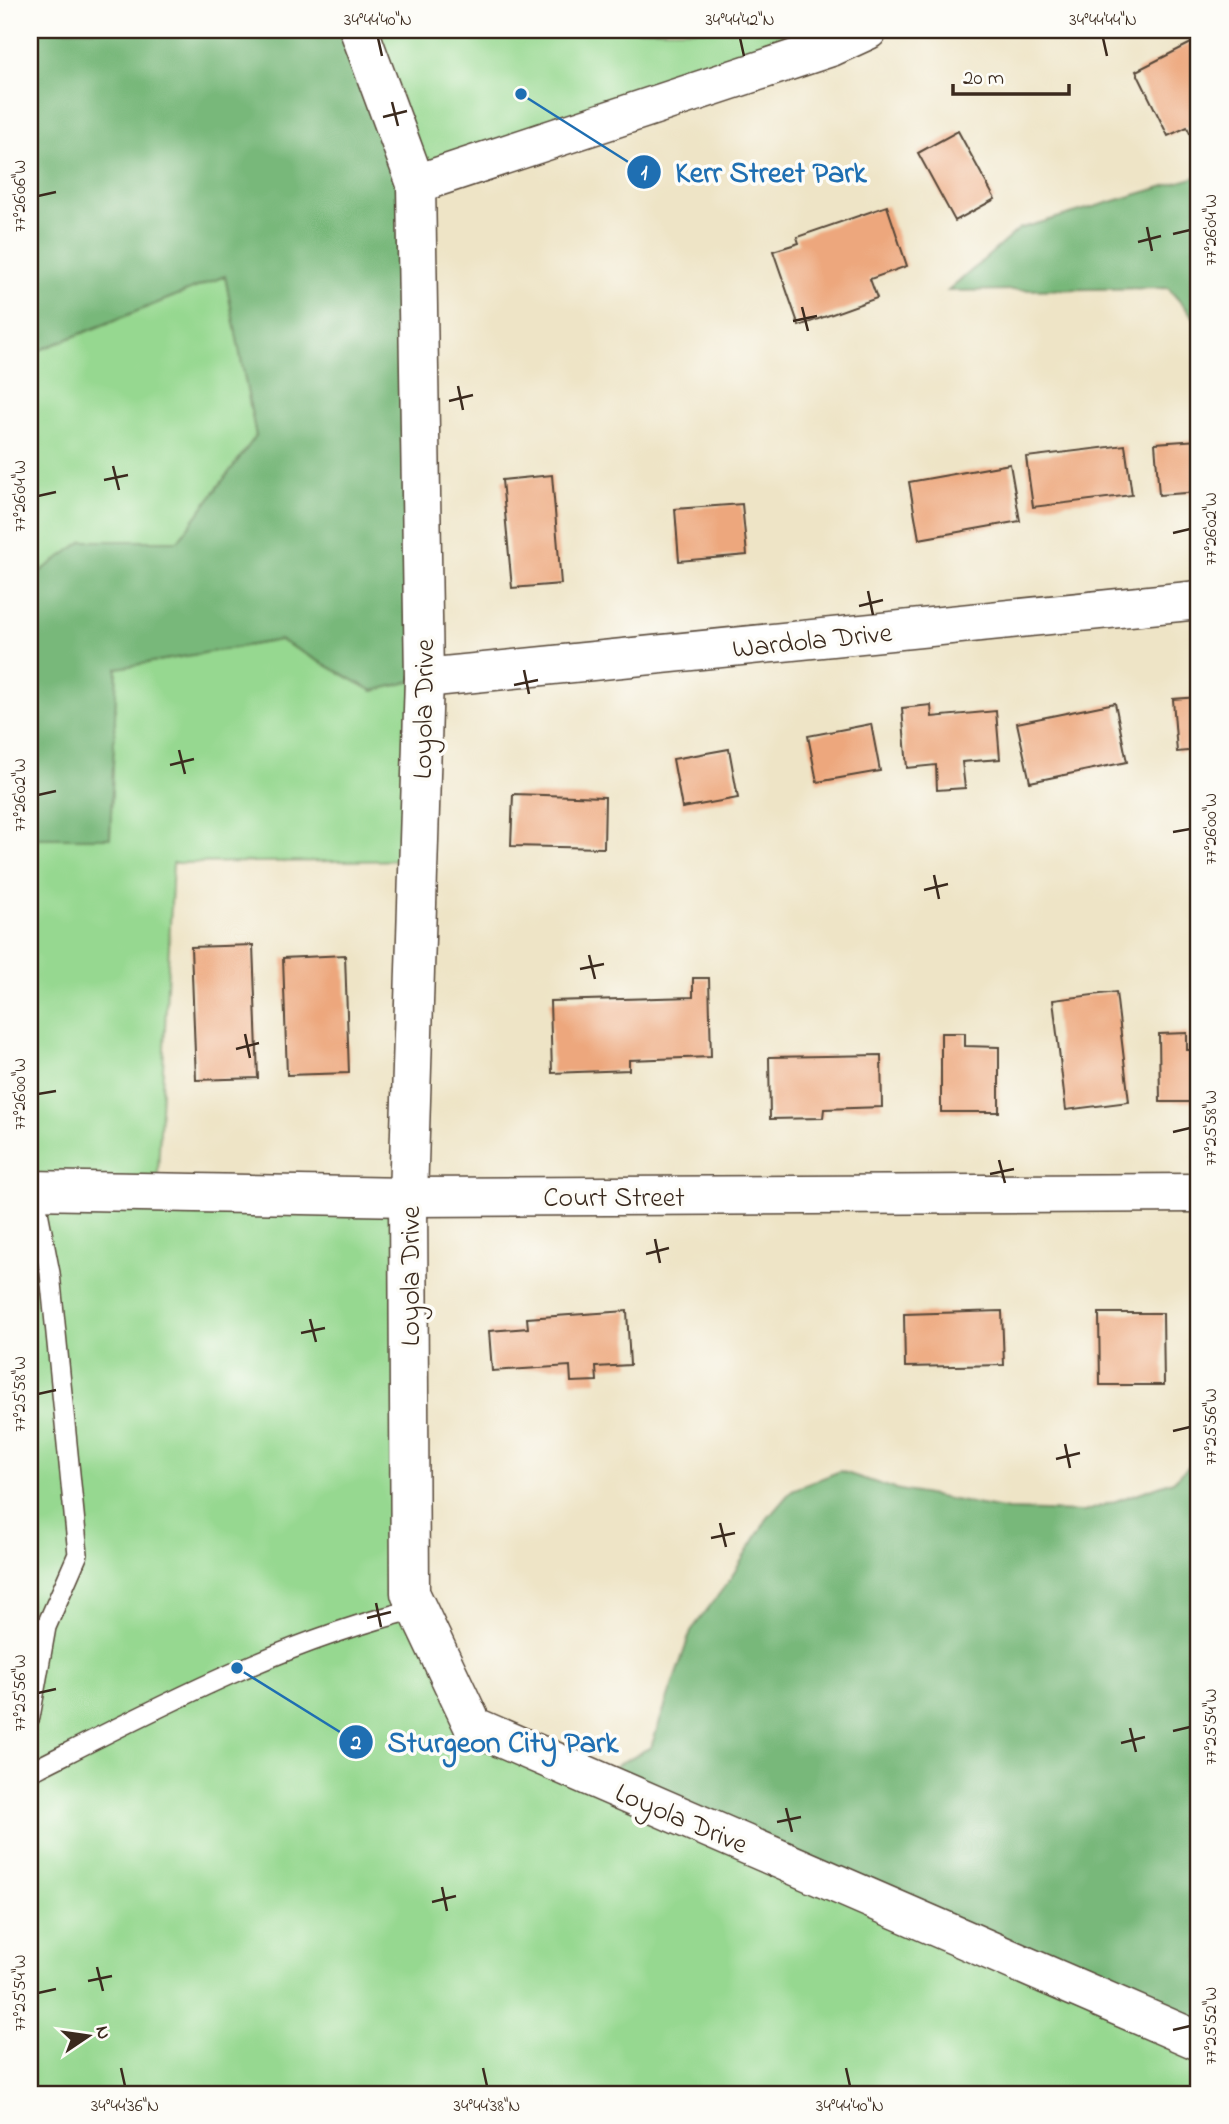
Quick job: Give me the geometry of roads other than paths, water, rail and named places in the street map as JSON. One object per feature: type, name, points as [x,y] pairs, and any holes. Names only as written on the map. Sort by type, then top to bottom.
[{"type":"street","name":"Loyola Drive","points":[[359,30],[416,184],[424,678],[408,1197],[410,1593],[473,1726],[1199,2041]]},
{"type":"street","points":[[416,184],[831,47],[867,30]]},
{"type":"street","name":"Wardola Drive","points":[[424,678],[1199,600]]},
{"type":"street","name":"Court Street","points":[[32,1191],[408,1197],[1199,1194]]},
{"type":"lane","points":[[30,1717],[46,1627],[78,1554],[50,1273],[32,1191]]},
{"type":"lane","points":[[30,1772],[151,1711],[234,1674],[363,1622],[417,1609]]},
{"type":"place","name":"Kerr Street Park","points":[[521,94]]},
{"type":"place","name":"Sturgeon City Park","points":[[237,1668]]}]
